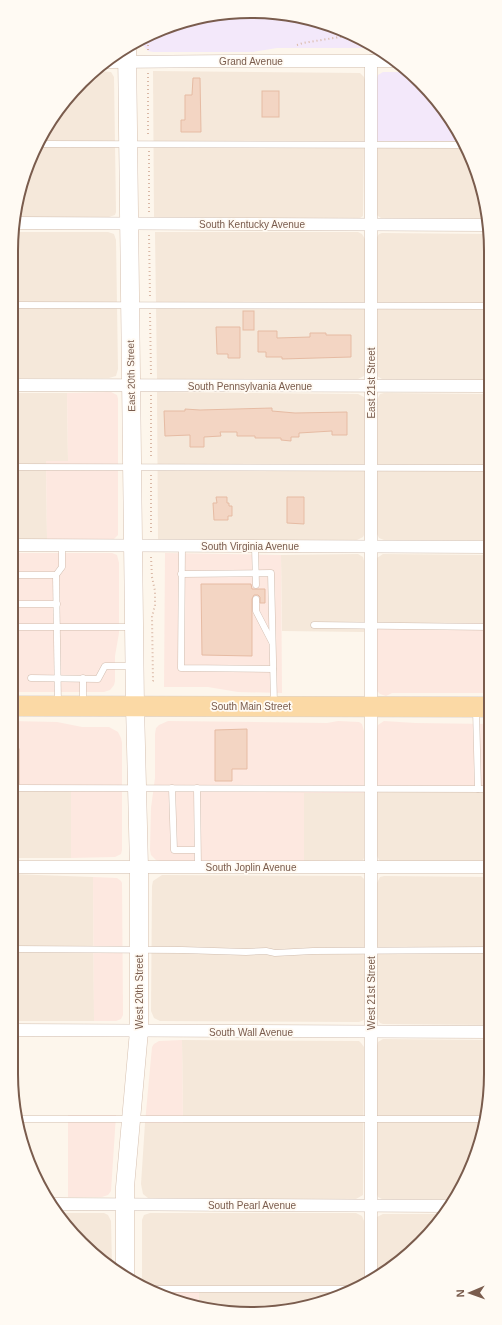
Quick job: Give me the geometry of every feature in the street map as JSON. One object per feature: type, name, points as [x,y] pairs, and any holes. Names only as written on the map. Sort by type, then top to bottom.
[{"type":"main road","name":"East 20th Street","points":[[127,54],[135,706]]},
{"type":"main road","name":"South Main Street","points":[[18,706],[483,706]]},
{"type":"main road","name":"West 20th Street","points":[[125,1270],[124,1204],[139,1031],[139,867],[135,706]]},
{"type":"street","name":"Grand Avenue","points":[[127,54],[386,61]]},
{"type":"street","name":"East 21st Street","points":[[371,61],[371,706]]},
{"type":"street","name":"South Kentucky Avenue","points":[[20,223],[371,223],[483,225]]},
{"type":"street","name":"South Pennsylvania Avenue","points":[[18,385],[484,386]]},
{"type":"street","name":"South Virginia Avenue","points":[[18,545],[484,547]]},
{"type":"street","name":"West 21st Street","points":[[371,706],[371,1274]]},
{"type":"street","name":"South Joplin Avenue","points":[[18,866],[484,867]]},
{"type":"street","name":"South Wall Avenue","points":[[18,1030],[484,1032]]},
{"type":"street","name":"South Pearl Avenue","points":[[58,1204],[443,1206]]},
{"type":"lane","points":[[44,144],[458,145]]},
{"type":"lane","points":[[18,305],[484,306]]},
{"type":"lane","points":[[18,467],[484,468]]},
{"type":"lane","points":[[58,706],[56,575],[62,567],[62,545]]},
{"type":"lane","points":[[182,546],[181,668],[273,669]]},
{"type":"lane","points":[[255,547],[256,585]]},
{"type":"lane","points":[[181,574],[271,573],[274,706]]},
{"type":"lane","points":[[18,575],[56,575]]},
{"type":"lane","points":[[256,599],[256,611],[272,644]]},
{"type":"lane","points":[[18,604],[56,604]]},
{"type":"lane","points":[[314,625],[484,627]]},
{"type":"lane","points":[[18,627],[134,627]]},
{"type":"lane","points":[[31,678],[98,679],[105,666],[134,666]]},
{"type":"lane","points":[[83,678],[83,706]]},
{"type":"lane","points":[[478,789],[483,706]]},
{"type":"lane","points":[[18,788],[484,789]]},
{"type":"lane","points":[[172,788],[174,850],[198,850]]},
{"type":"lane","points":[[197,788],[198,867]]},
{"type":"lane","points":[[18,949],[139,949],[246,952],[484,950]]},
{"type":"lane","points":[[22,1119],[480,1119]]},
{"type":"lane","points":[[162,1289],[340,1289]]},
{"type":"path","points":[[297,45],[342,37]]},
{"type":"path","points":[[148,42],[148,51]]},
{"type":"path","points":[[151,556],[152,577],[155,591],[155,605],[152,616],[152,683]]},
{"type":"shaded area","points":[[236,18],[266,18],[296,22],[326,30],[366,48],[277,48],[253,52],[148,51],[143,45],[176,30],[206,22]]},
{"type":"shaded area","points":[[103,71],[111,72],[114,77],[116,212],[115,215],[109,217],[21,217],[30,176],[49,134],[76,97]]},
{"type":"shaded area","points":[[153,71],[360,73],[365,80],[363,216],[360,218],[154,217]]},
{"type":"shaded area","points":[[383,72],[400,72],[405,76],[436,109],[456,141],[376,141],[378,75]]},
{"type":"shaded area","points":[[376,141],[456,141],[472,176],[482,219],[381,218],[376,214]]},
{"type":"shaded area","points":[[19,232],[108,232],[114,234],[116,240],[118,369],[116,376],[109,378],[18,378]]},
{"type":"shaded area","points":[[155,232],[358,232],[362,234],[365,239],[364,376],[358,379],[157,379]]},
{"type":"shaded area","points":[[379,234],[484,234],[484,380],[382,379],[377,376],[376,239]]},
{"type":"shaded area","points":[[111,392],[117,395],[118,399],[118,535],[114,539],[47,539],[46,461],[68,461],[67,393]]},
{"type":"shaded area","points":[[157,392],[358,394],[364,397],[363,537],[357,540],[158,539]]},
{"type":"shaded area","points":[[18,393],[67,393],[68,461],[46,461],[47,539],[18,539]]},
{"type":"shaded area","points":[[380,394],[484,394],[484,540],[384,540],[379,538],[376,532],[377,400]]},
{"type":"shaded area","points":[[18,553],[112,553],[117,555],[119,563],[119,633],[115,656],[115,681],[110,690],[104,692],[18,692]]},
{"type":"shaded area","points":[[165,553],[281,555],[282,693],[238,692],[208,687],[164,687]]},
{"type":"shaded area","points":[[358,554],[363,557],[364,561],[364,632],[282,631],[281,555]]},
{"type":"shaded area","points":[[383,554],[484,555],[484,623],[376,623],[377,558]]},
{"type":"shaded area","points":[[376,623],[484,623],[484,693],[392,693],[386,696],[380,694],[376,690]]},
{"type":"shaded area","points":[[18,721],[57,722],[82,727],[109,727],[118,732],[122,743],[121,854],[115,857],[71,858],[71,791],[18,791]]},
{"type":"shaded area","points":[[168,721],[359,722],[362,724],[364,731],[364,793],[304,793],[304,861],[156,860],[151,855],[150,850],[151,808],[155,778],[155,734],[156,728],[159,725]]},
{"type":"shaded area","points":[[384,721],[484,724],[484,791],[377,791],[378,725]]},
{"type":"shaded area","points":[[18,791],[71,791],[71,858],[18,858]]},
{"type":"shaded area","points":[[377,791],[484,791],[484,862],[382,862],[376,854]]},
{"type":"shaded area","points":[[304,793],[364,793],[363,860],[304,861]]},
{"type":"shaded area","points":[[18,874],[93,877],[94,1021],[18,1021]]},
{"type":"shaded area","points":[[162,875],[361,876],[364,879],[364,1020],[359,1022],[160,1021],[154,1018],[151,1011],[152,886],[153,881]]},
{"type":"shaded area","points":[[93,877],[117,878],[122,883],[123,1015],[121,1019],[116,1021],[94,1021]]},
{"type":"shaded area","points":[[380,877],[484,877],[484,1025],[380,1023],[376,1016],[377,883]]},
{"type":"shaded area","points":[[383,1039],[484,1040],[484,1089],[480,1119],[472,1149],[460,1177],[447,1199],[382,1199],[378,1197],[376,1192],[378,1042]]},
{"type":"shaded area","points":[[182,1040],[359,1041],[364,1047],[363,1195],[356,1199],[148,1198],[143,1194],[141,1184],[145,1123],[183,1123]]},
{"type":"shaded area","points":[[182,1040],[183,1123],[145,1123],[152,1047],[159,1041]]},
{"type":"shaded area","points":[[18,1041],[19,1041],[19,1096]]},
{"type":"shaded area","points":[[68,1115],[116,1115],[111,1191],[108,1195],[102,1197],[68,1197]]},
{"type":"shaded area","points":[[64,1213],[104,1213],[108,1215],[111,1221],[112,1261],[86,1239]]},
{"type":"shaded area","points":[[150,1213],[356,1213],[362,1216],[364,1221],[365,1278],[326,1295],[296,1303],[266,1307],[236,1307],[199,1301],[199,1287],[157,1287],[142,1280],[142,1220],[144,1215]]},
{"type":"shaded area","points":[[383,1214],[437,1214],[416,1239],[393,1259],[376,1271],[377,1217]]},
{"type":"shaded area","points":[[157,1287],[199,1287],[199,1301],[176,1295]]},
{"type":"building","points":[[193,78],[200,78],[201,132],[181,132],[181,120],[185,120],[185,95],[192,95]]},
{"type":"building","points":[[262,91],[279,91],[279,117],[262,117]]},
{"type":"building","points":[[243,311],[254,311],[254,330],[243,330]]},
{"type":"building","points":[[216,327],[240,327],[240,358],[228,358],[228,354],[217,354]]},
{"type":"building","points":[[258,331],[277,331],[277,338],[310,337],[310,333],[326,333],[326,335],[351,335],[351,357],[282,359],[282,357],[266,357],[266,352],[258,352]]},
{"type":"building","points":[[272,408],[272,411],[295,413],[347,412],[347,435],[332,435],[332,431],[299,433],[299,437],[291,437],[291,441],[281,440],[281,438],[237,436],[237,432],[220,432],[221,436],[204,437],[204,447],[190,447],[190,435],[165,436],[164,411],[185,411],[185,409]]},
{"type":"building","points":[[216,497],[227,497],[227,503],[229,503],[229,506],[232,506],[232,516],[228,516],[228,520],[214,520],[213,503],[217,503]]},
{"type":"building","points":[[287,497],[304,497],[304,524],[287,523]]},
{"type":"building","points":[[201,584],[251,584],[252,589],[265,589],[265,603],[260,603],[260,597],[258,595],[254,595],[252,599],[252,656],[202,655]]},
{"type":"building","points":[[247,729],[247,769],[232,769],[232,781],[215,781],[215,730]]},
{"type":"building","points":[[18,749],[19,749],[18,784]]}]
